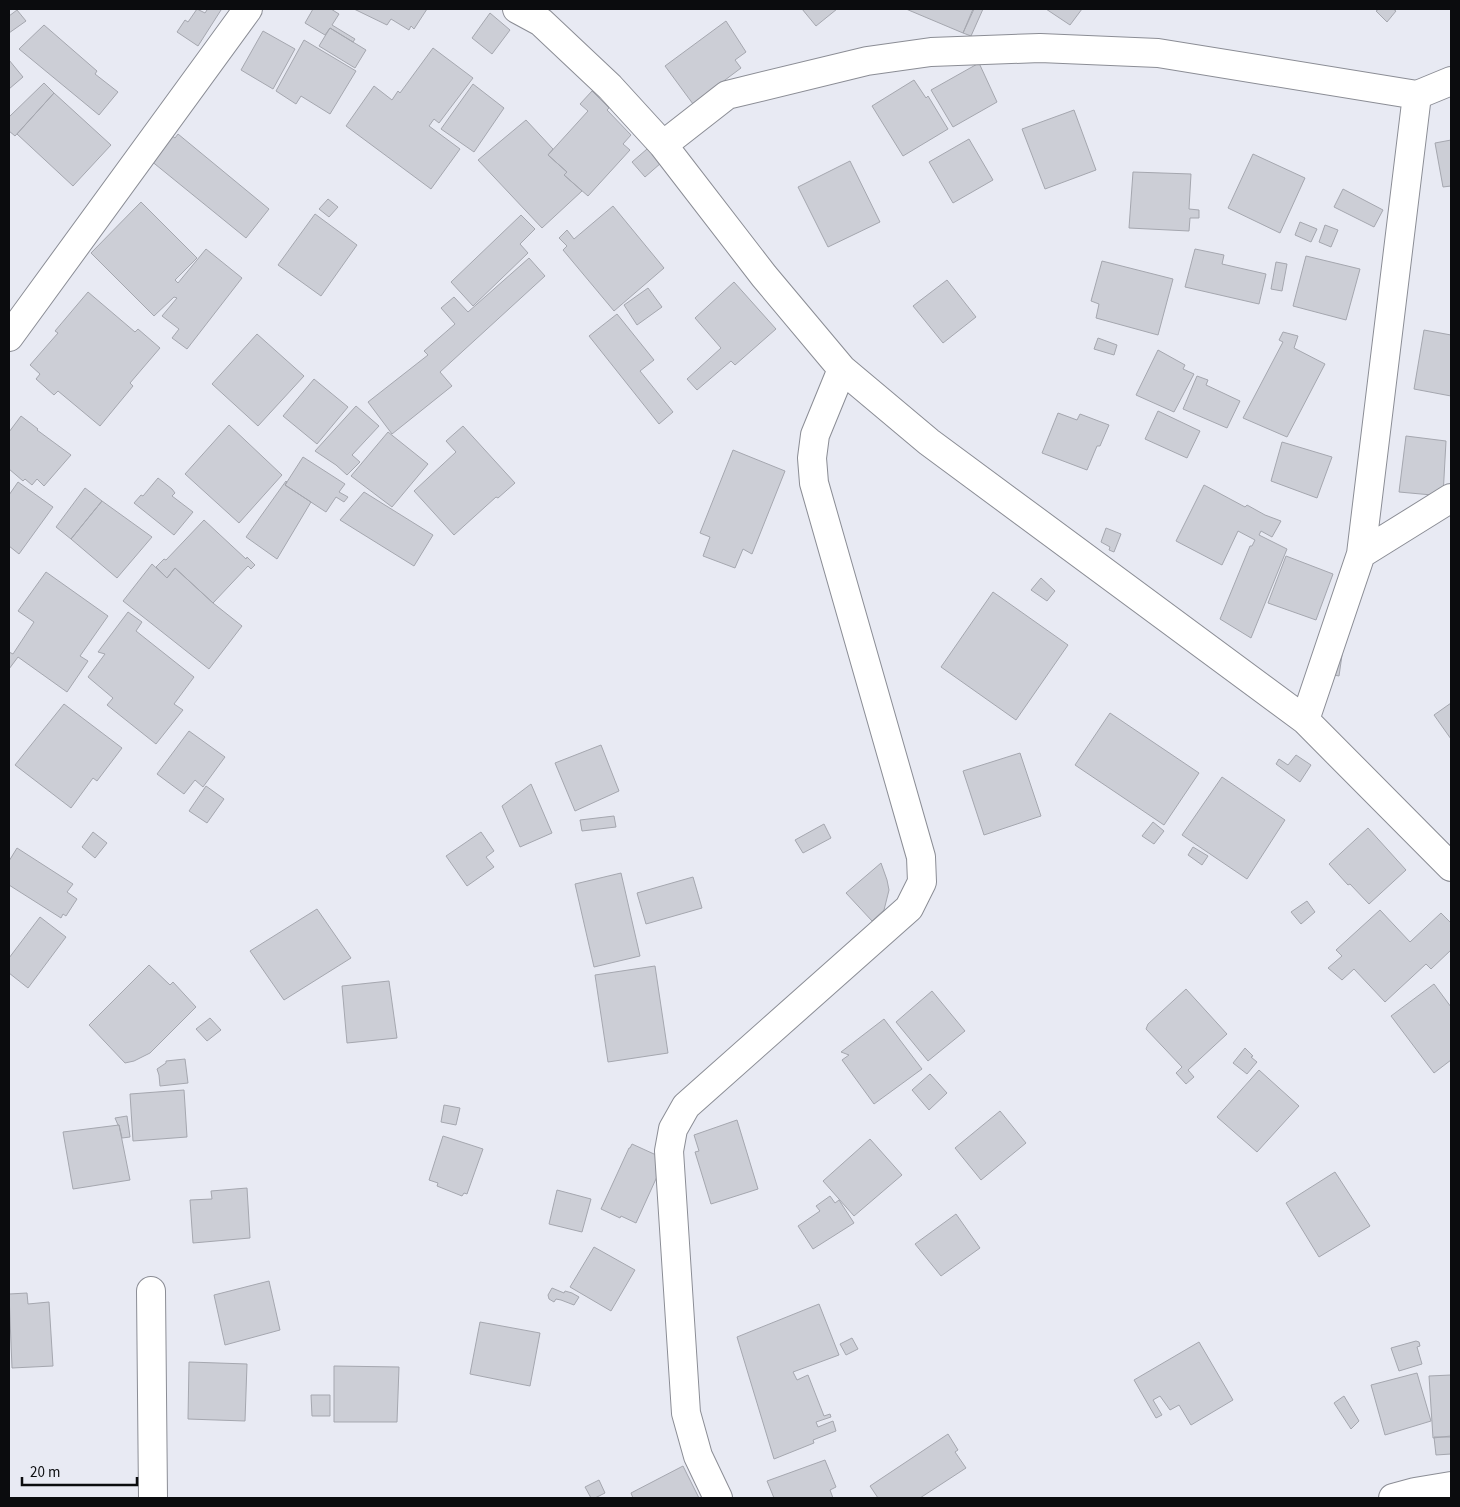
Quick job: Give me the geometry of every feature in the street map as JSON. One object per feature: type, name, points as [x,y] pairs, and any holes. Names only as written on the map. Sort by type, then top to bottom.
[{"type":"street","points":[[9,337],[248,9]]},
{"type":"street","points":[[517,9],[541,22],[610,87],[663,145],[764,276],[842,369],[929,442],[1305,720],[1451,867]]},
{"type":"street","points":[[663,145],[727,95],[867,61],[931,52],[1040,48],[1158,53],[1416,95],[1451,81]]},
{"type":"street","points":[[1305,720],[1360,554],[1416,95]]},
{"type":"street","points":[[718,1498],[698,1456],[686,1413],[669,1151],[673,1129],[686,1106],[909,908],[922,882],[920,857],[814,484],[812,458],[815,434],[842,369]]},
{"type":"street","points":[[1360,554],[1451,498]]},
{"type":"street","points":[[151,1291],[153,1498]]},
{"type":"street","points":[[1393,1498],[1451,1486]]},
{"type":"building","points":[[197,9],[205,13],[206,9],[221,10],[198,46],[177,32],[185,20],[188,22]]},
{"type":"building","points":[[313,9],[331,9],[339,14],[332,25],[355,39],[353,42],[330,28],[325,35],[305,23]]},
{"type":"building","points":[[354,9],[427,9],[414,29],[411,26],[409,30],[391,19],[387,25]]},
{"type":"building","points":[[802,9],[837,9],[816,26]]},
{"type":"building","points":[[906,9],[973,9],[963,33]]},
{"type":"building","points":[[974,9],[983,9],[971,36],[963,33]]},
{"type":"building","points":[[1046,9],[1082,9],[1070,25]]},
{"type":"building","points":[[1379,9],[1393,9],[1396,11],[1387,22],[1376,11]]},
{"type":"building","points":[[17,10],[26,21],[9,33],[9,16]]},
{"type":"building","points":[[490,13],[510,30],[492,54],[472,38]]},
{"type":"building","points":[[726,21],[746,52],[735,60],[741,68],[693,104],[665,66]]},
{"type":"building","points":[[44,25],[97,71],[95,74],[118,92],[99,115],[19,49]]},
{"type":"building","points":[[330,28],[366,50],[355,68],[319,46]]},
{"type":"building","points":[[263,31],[295,49],[273,89],[241,70]]},
{"type":"building","points":[[304,40],[356,71],[330,114],[301,96],[296,104],[276,91]]},
{"type":"building","points":[[433,48],[473,78],[439,123],[434,119],[429,126],[460,149],[431,189],[346,126],[374,86],[392,100],[398,91],[400,93]]},
{"type":"building","points":[[9,60],[23,77],[9,89]]},
{"type":"building","points":[[979,63],[997,102],[953,127],[931,90]]},
{"type":"building","points":[[914,80],[926,98],[928,96],[948,129],[903,156],[872,106]]},
{"type":"building","points":[[44,83],[54,93],[15,136],[9,131],[9,117]]},
{"type":"building","points":[[473,84],[504,108],[474,152],[441,129]]},
{"type":"building","points":[[592,91],[631,135],[623,144],[630,150],[588,196],[564,175],[567,172],[548,155],[588,111],[580,104]]},
{"type":"building","points":[[54,93],[111,145],[73,186],[17,134]]},
{"type":"building","points":[[1074,110],[1096,170],[1045,189],[1022,129]]},
{"type":"building","points":[[526,120],[553,149],[548,155],[567,172],[564,175],[582,191],[542,228],[478,160]]},
{"type":"building","points":[[178,134],[269,209],[246,238],[150,160],[171,135],[175,138]]},
{"type":"building","points":[[969,139],[993,180],[953,203],[929,162]]},
{"type":"building","points":[[1451,140],[1451,186],[1443,187],[1435,143]]},
{"type":"building","points":[[647,149],[661,163],[645,177],[632,162]]},
{"type":"building","points":[[1253,154],[1305,178],[1280,233],[1228,208]]},
{"type":"building","points":[[850,161],[880,222],[828,247],[798,187]]},
{"type":"building","points":[[1133,172],[1191,174],[1189,209],[1199,210],[1199,218],[1190,218],[1189,231],[1129,228]]},
{"type":"building","points":[[1343,189],[1383,210],[1374,227],[1334,207]]},
{"type":"building","points":[[328,199],[338,207],[329,217],[319,209]]},
{"type":"building","points":[[141,202],[197,258],[175,280],[178,283],[206,249],[242,278],[187,349],[172,338],[179,329],[162,316],[177,298],[174,297],[154,316],[91,253]]},
{"type":"building","points":[[613,206],[664,268],[614,311],[563,250],[567,246],[559,238],[567,230],[574,239]]},
{"type":"building","points":[[315,214],[357,245],[321,296],[278,265]]},
{"type":"building","points":[[521,215],[535,229],[520,244],[528,253],[473,306],[451,282]]},
{"type":"building","points":[[1300,222],[1317,229],[1311,242],[1295,235]]},
{"type":"building","points":[[1325,225],[1338,230],[1331,247],[1319,242]]},
{"type":"building","points":[[1195,249],[1224,255],[1222,264],[1266,274],[1259,304],[1185,287]]},
{"type":"building","points":[[1306,256],[1360,269],[1346,320],[1293,306]]},
{"type":"building","points":[[529,258],[545,276],[440,372],[452,386],[392,434],[368,402],[428,355],[424,351],[455,324],[441,308],[454,297],[468,312]]},
{"type":"building","points":[[1102,261],[1173,279],[1158,335],[1096,318],[1099,304],[1091,301]]},
{"type":"building","points":[[1276,262],[1287,264],[1282,291],[1271,289]]},
{"type":"building","points":[[947,280],[976,317],[943,343],[913,306]]},
{"type":"building","points":[[734,282],[776,329],[735,365],[731,361],[697,390],[687,379],[721,348],[695,318]]},
{"type":"building","points":[[648,288],[662,307],[637,325],[624,305]]},
{"type":"building","points":[[88,292],[135,332],[138,329],[160,348],[130,383],[133,386],[100,426],[58,391],[54,395],[36,379],[40,374],[30,365],[58,333],[55,331]]},
{"type":"building","points":[[617,314],[654,360],[640,371],[673,412],[659,424],[589,336]]},
{"type":"building","points":[[1424,330],[1451,335],[1451,396],[1414,389]]},
{"type":"building","points":[[1283,332],[1298,336],[1294,348],[1325,364],[1287,437],[1243,418],[1283,342],[1279,340]]},
{"type":"building","points":[[257,334],[304,376],[258,426],[212,384]]},
{"type":"building","points":[[1098,338],[1117,345],[1114,355],[1094,349]]},
{"type":"building","points":[[1158,350],[1185,365],[1183,369],[1194,374],[1174,412],[1136,395]]},
{"type":"building","points":[[1197,376],[1208,380],[1206,385],[1240,401],[1227,428],[1183,409]]},
{"type":"building","points":[[314,379],[348,407],[317,444],[283,416]]},
{"type":"building","points":[[356,406],[379,426],[352,455],[360,462],[347,475],[315,451]]},
{"type":"building","points":[[1158,411],[1200,431],[1187,458],[1145,439]]},
{"type":"building","points":[[1058,413],[1077,420],[1080,414],[1109,425],[1100,446],[1097,446],[1087,470],[1042,453]]},
{"type":"building","points":[[21,416],[71,455],[44,486],[37,479],[32,485],[25,479],[23,481],[9,469],[9,432]]},
{"type":"building","points":[[229,425],[282,475],[239,523],[185,474]]},
{"type":"building","points":[[463,426],[515,483],[498,498],[496,497],[454,535],[414,491],[456,452],[446,441]]},
{"type":"building","points":[[388,432],[428,464],[392,507],[351,476]]},
{"type":"building","points":[[1406,436],[1446,441],[1443,496],[1399,492]]},
{"type":"building","points":[[1282,442],[1332,457],[1317,498],[1271,481]]},
{"type":"building","points":[[733,450],[785,471],[752,554],[743,549],[735,568],[703,556],[710,537],[700,533]]},
{"type":"building","points":[[303,457],[345,484],[339,492],[348,497],[344,502],[336,497],[326,512],[285,485]]},
{"type":"building","points":[[158,478],[172,489],[175,493],[172,496],[193,512],[174,535],[134,503],[141,495],[143,496]]},
{"type":"building","points":[[286,481],[285,485],[311,502],[277,559],[246,537]]},
{"type":"building","points":[[18,482],[53,507],[19,554],[9,546],[9,495]]},
{"type":"building","points":[[1204,485],[1245,507],[1247,505],[1281,521],[1272,537],[1261,531],[1259,535],[1287,549],[1251,638],[1220,619],[1250,546],[1252,546],[1255,540],[1238,531],[1222,565],[1176,541]]},
{"type":"building","points":[[85,488],[102,501],[71,539],[56,527]]},
{"type":"building","points":[[364,492],[433,535],[414,566],[340,520]]},
{"type":"building","points":[[102,501],[152,537],[117,578],[71,539]]},
{"type":"building","points":[[204,520],[255,565],[251,569],[248,566],[213,603],[175,568],[167,578],[156,567],[164,559],[166,560]]},
{"type":"building","points":[[1106,528],[1121,534],[1114,552],[1109,550],[1110,547],[1101,542]]},
{"type":"building","points":[[1286,556],[1333,574],[1316,620],[1268,603]]},
{"type":"building","points":[[152,564],[167,578],[175,568],[213,603],[242,626],[209,669],[123,601]]},
{"type":"building","points":[[46,572],[108,616],[80,656],[88,661],[67,692],[18,657],[9,669],[9,652],[13,654],[34,622],[18,611]]},
{"type":"building","points":[[1041,578],[1055,591],[1047,601],[1031,590]]},
{"type":"building","points":[[993,592],[1068,645],[1016,720],[941,667]]},
{"type":"building","points":[[128,612],[142,622],[136,631],[194,677],[174,704],[183,710],[156,744],[107,705],[113,698],[88,677],[105,654],[98,652]]},
{"type":"building","points":[[1332,653],[1342,655],[1339,676],[1330,674]]},
{"type":"building","points":[[1451,703],[1451,739],[1434,715]]},
{"type":"building","points":[[64,704],[122,748],[97,781],[93,778],[71,808],[15,765]]},
{"type":"building","points":[[1110,713],[1199,773],[1164,825],[1075,765]]},
{"type":"building","points":[[189,731],[225,757],[203,787],[195,780],[184,794],[157,774]]},
{"type":"building","points":[[601,745],[619,791],[575,811],[555,763]]},
{"type":"building","points":[[1020,753],[1041,816],[984,835],[963,771]]},
{"type":"building","points":[[1296,755],[1311,765],[1300,782],[1276,764],[1279,759],[1288,765]]},
{"type":"building","points":[[1222,777],[1285,820],[1247,879],[1182,835]]},
{"type":"building","points":[[531,784],[552,833],[520,847],[502,806]]},
{"type":"building","points":[[206,786],[224,799],[207,823],[189,811]]},
{"type":"building","points":[[614,816],[616,827],[582,831],[580,820]]},
{"type":"building","points":[[1153,822],[1164,831],[1154,844],[1142,836]]},
{"type":"building","points":[[824,824],[831,838],[803,853],[795,840]]},
{"type":"building","points":[[1368,828],[1406,870],[1369,904],[1329,864]]},
{"type":"building","points":[[93,832],[107,843],[95,858],[82,847]]},
{"type":"building","points":[[481,832],[494,851],[486,857],[494,867],[467,886],[446,856]]},
{"type":"building","points":[[1193,847],[1208,856],[1202,865],[1188,855]]},
{"type":"building","points":[[17,848],[73,884],[67,892],[77,899],[66,916],[63,914],[61,918],[9,885],[9,861]]},
{"type":"building","points":[[881,863],[889,890],[884,910],[872,921],[846,893]]},
{"type":"building","points":[[621,873],[640,956],[594,967],[575,884]]},
{"type":"building","points":[[693,877],[702,908],[646,924],[637,893]]},
{"type":"building","points":[[1307,901],[1315,912],[1301,924],[1291,912]]},
{"type":"building","points":[[317,909],[351,958],[284,1000],[250,951]]},
{"type":"building","points":[[1380,910],[1410,942],[1441,913],[1451,923],[1451,950],[1431,969],[1426,964],[1385,1002],[1354,969],[1342,980],[1328,968],[1342,956],[1336,950]]},
{"type":"building","points":[[40,917],[66,937],[28,988],[9,973],[9,958]]},
{"type":"building","points":[[149,965],[170,985],[173,982],[196,1007],[150,1053],[125,1063],[89,1025]]},
{"type":"building","points":[[655,966],[668,1053],[608,1062],[595,975]]},
{"type":"building","points":[[389,981],[397,1038],[347,1043],[342,986]]},
{"type":"building","points":[[1434,984],[1451,1007],[1451,1060],[1434,1073],[1391,1016]]},
{"type":"building","points":[[1186,989],[1227,1034],[1188,1070],[1194,1077],[1186,1084],[1176,1073],[1182,1067],[1146,1029],[1148,1024]]},
{"type":"building","points":[[932,991],[965,1031],[928,1061],[896,1022]]},
{"type":"building","points":[[210,1018],[221,1030],[207,1041],[196,1029]]},
{"type":"building","points":[[884,1019],[922,1069],[874,1104],[842,1060],[849,1055],[841,1052]]},
{"type":"building","points":[[1245,1048],[1257,1062],[1247,1074],[1233,1063]]},
{"type":"building","points":[[185,1059],[188,1083],[160,1086],[157,1069],[166,1061]]},
{"type":"building","points":[[1259,1070],[1299,1106],[1257,1152],[1217,1117]]},
{"type":"building","points":[[930,1074],[947,1093],[929,1110],[912,1090]]},
{"type":"building","points":[[184,1090],[187,1137],[133,1141],[130,1094]]},
{"type":"building","points":[[444,1105],[460,1108],[456,1125],[441,1122]]},
{"type":"building","points":[[1000,1111],[1026,1143],[981,1180],[955,1148]]},
{"type":"building","points":[[127,1116],[130,1137],[122,1138],[115,1118]]},
{"type":"building","points":[[737,1120],[758,1189],[711,1204],[695,1152],[699,1151],[694,1135]]},
{"type":"building","points":[[119,1125],[130,1180],[73,1189],[63,1132]]},
{"type":"building","points":[[443,1136],[483,1149],[467,1194],[464,1193],[462,1196],[437,1186],[438,1183],[429,1180]]},
{"type":"building","points":[[870,1139],[902,1175],[854,1216],[823,1181]]},
{"type":"building","points":[[632,1144],[665,1159],[636,1223],[601,1209]]},
{"type":"building","points":[[1335,1172],[1370,1226],[1319,1257],[1286,1203]]},
{"type":"building","points":[[247,1188],[250,1238],[193,1243],[190,1200],[212,1199],[211,1191]]},
{"type":"building","points":[[557,1190],[591,1199],[582,1232],[549,1224]]},
{"type":"building","points":[[830,1196],[835,1203],[839,1200],[854,1223],[813,1249],[798,1226],[820,1211],[816,1206]]},
{"type":"building","points":[[956,1214],[980,1248],[941,1276],[915,1244]]},
{"type":"building","points":[[594,1247],[635,1270],[611,1311],[570,1287]]},
{"type":"building","points":[[269,1281],[280,1330],[225,1345],[214,1295]]},
{"type":"building","points":[[552,1288],[564,1293],[565,1291],[572,1293],[579,1297],[574,1305],[556,1299],[554,1302],[549,1299],[548,1295]]},
{"type":"building","points":[[27,1293],[28,1304],[49,1302],[53,1366],[12,1368],[9,1294]]},
{"type":"building","points":[[819,1304],[839,1355],[793,1372],[797,1380],[808,1375],[824,1416],[830,1414],[831,1417],[816,1422],[818,1427],[833,1421],[836,1431],[813,1440],[814,1443],[774,1459],[737,1337]]},
{"type":"building","points":[[480,1322],[540,1333],[530,1386],[470,1374]]},
{"type":"building","points":[[852,1338],[858,1349],[846,1355],[840,1344]]},
{"type":"building","points":[[1416,1341],[1419,1342],[1420,1346],[1417,1347],[1422,1364],[1399,1371],[1391,1348]]},
{"type":"building","points":[[1199,1342],[1233,1400],[1191,1425],[1179,1405],[1170,1410],[1160,1396],[1153,1400],[1162,1415],[1156,1418],[1134,1380]]},
{"type":"building","points":[[189,1362],[247,1364],[245,1421],[188,1419]]},
{"type":"building","points":[[334,1366],[399,1367],[397,1422],[334,1422]]},
{"type":"building","points":[[1417,1373],[1431,1421],[1385,1435],[1371,1385]]},
{"type":"building","points":[[1451,1375],[1451,1436],[1433,1438],[1429,1376]]},
{"type":"building","points":[[311,1395],[330,1395],[330,1416],[312,1416]]},
{"type":"building","points":[[1344,1396],[1359,1421],[1351,1429],[1334,1403]]},
{"type":"building","points":[[948,1434],[958,1450],[955,1452],[966,1468],[920,1498],[878,1498],[870,1486]]},
{"type":"building","points":[[1434,1437],[1451,1437],[1451,1454],[1436,1455]]},
{"type":"building","points":[[825,1460],[836,1487],[830,1490],[833,1498],[774,1498],[767,1481]]},
{"type":"building","points":[[683,1466],[699,1498],[633,1498],[631,1493]]},
{"type":"building","points":[[599,1480],[605,1493],[591,1498],[585,1487]]}]
